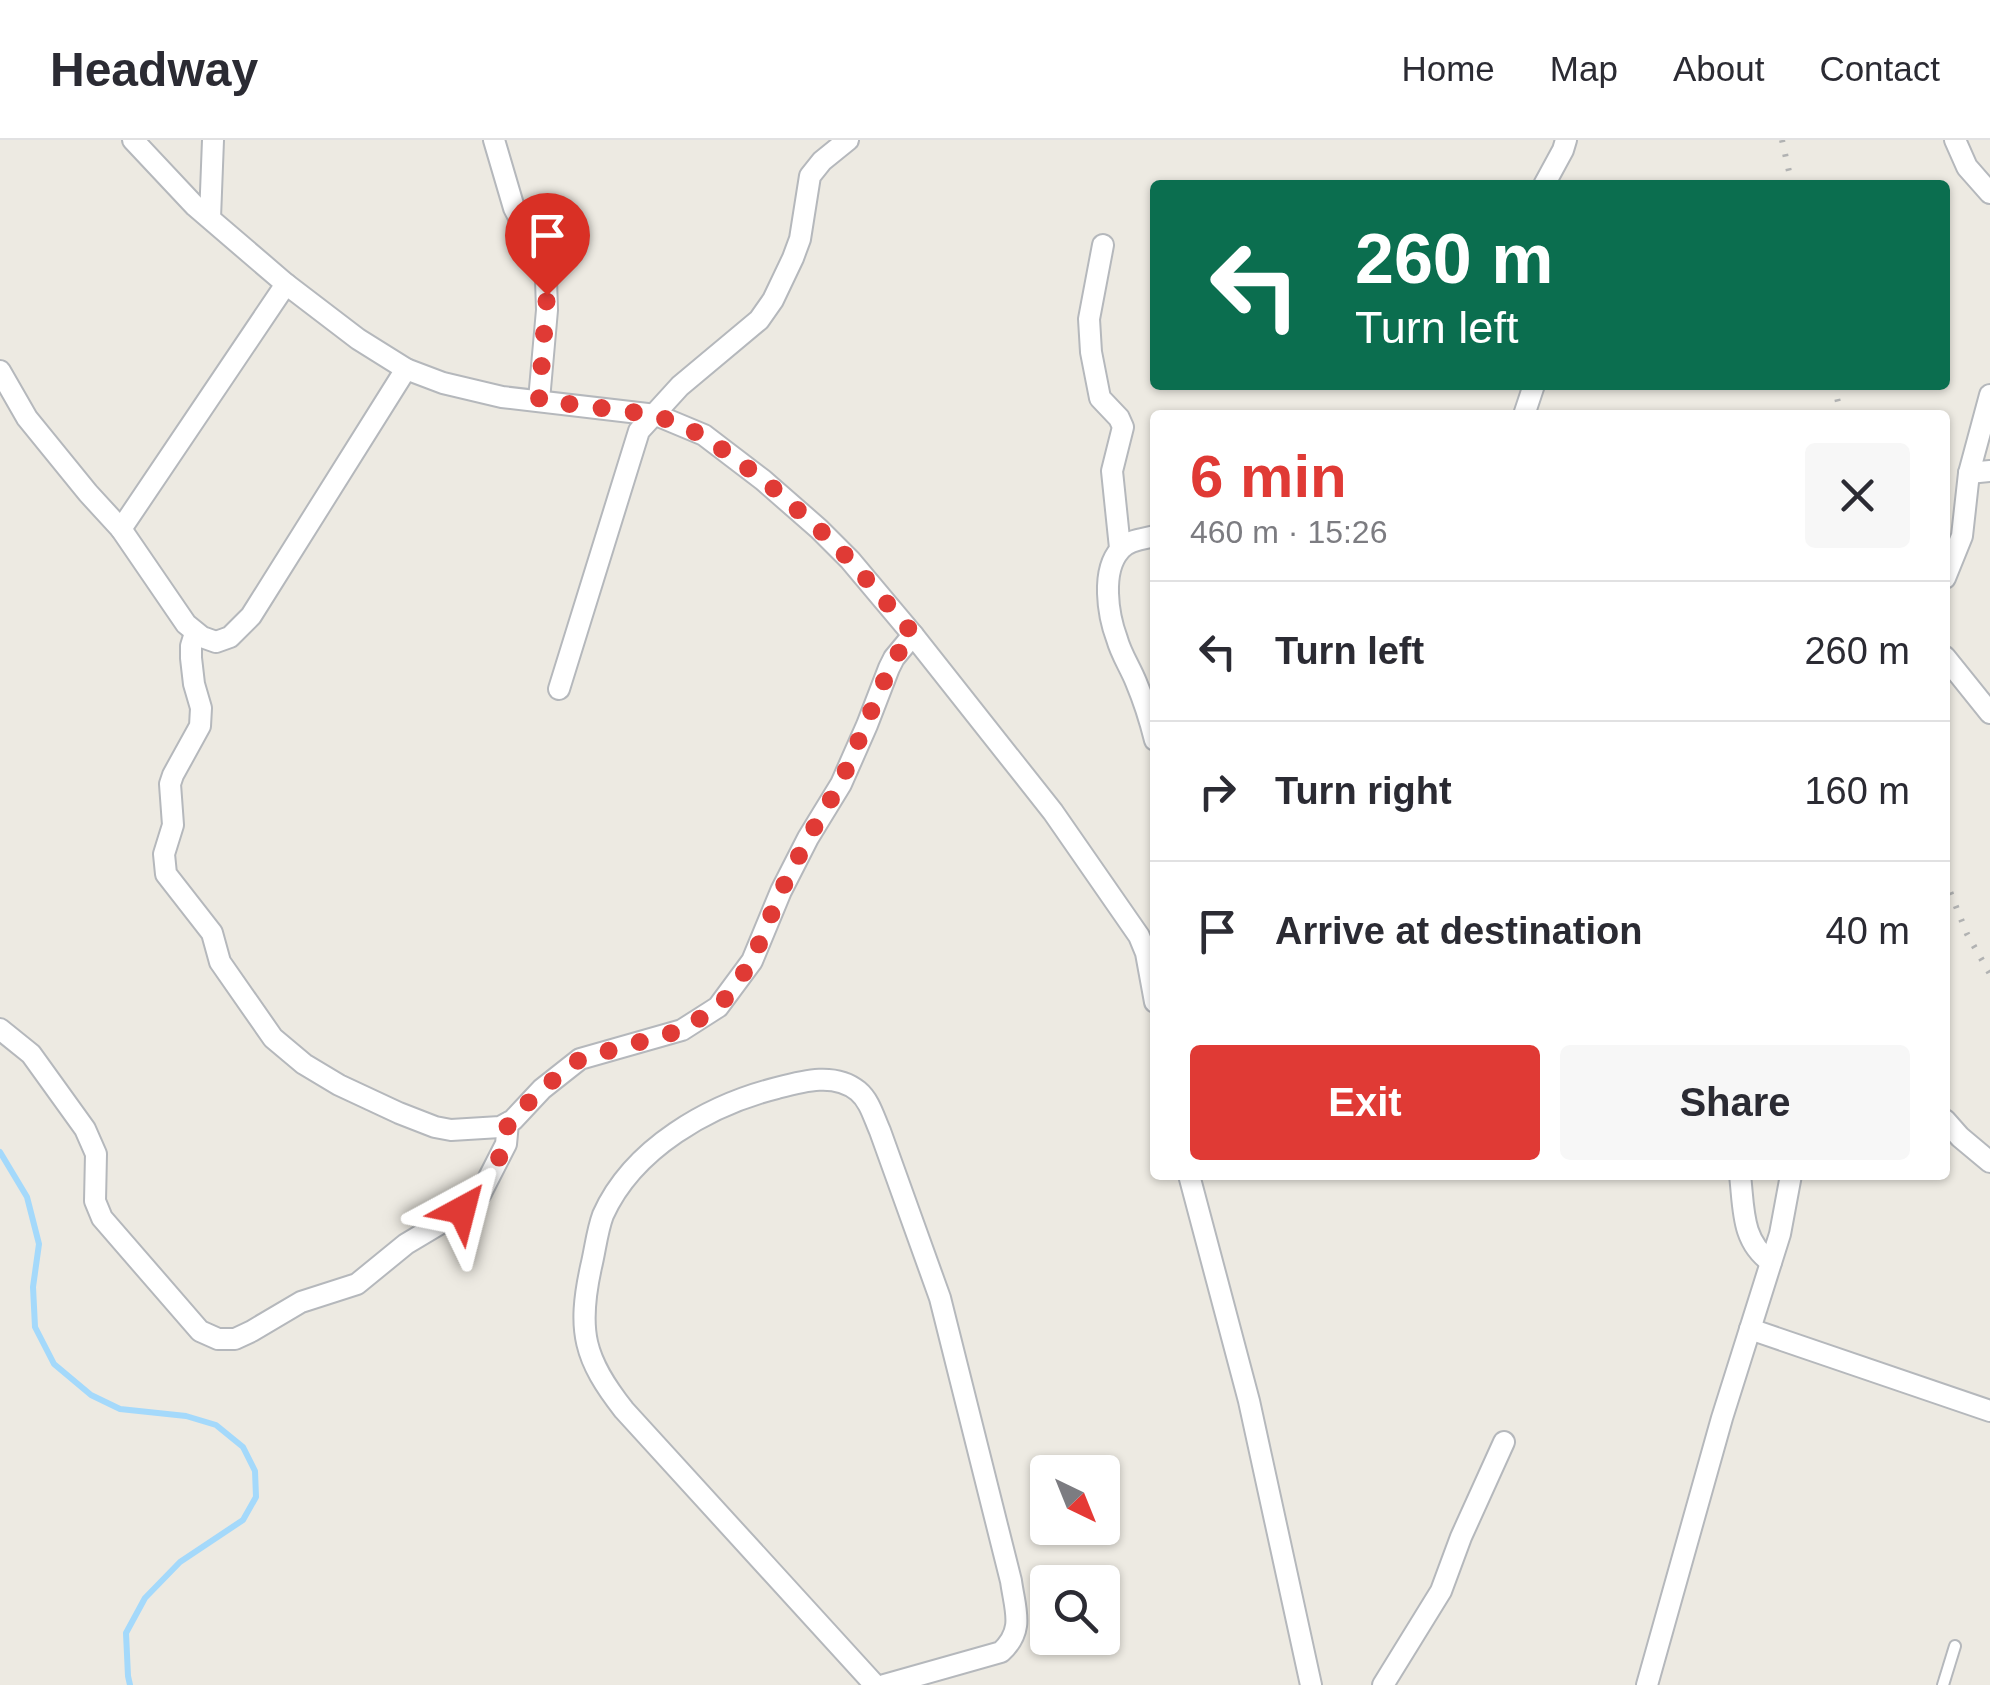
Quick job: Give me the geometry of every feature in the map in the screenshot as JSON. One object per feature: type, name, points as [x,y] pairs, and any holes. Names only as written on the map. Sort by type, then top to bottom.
[{"type":"street","points":[[133,140],[182,193],[286,284],[358,339],[406,369],[474,392],[656,415],[704,436],[777,492],[850,560],[914,635],[1054,812],[1150,945]]},
{"type":"street","points":[[210,218],[213,140]]},
{"type":"street","points":[[494,140],[514,208],[546,279],[539,400]]},
{"type":"street","points":[[560,690],[636,436],[680,386],[766,310],[796,249],[810,176],[848,140]]},
{"type":"street","points":[[1547,180],[1566,140]]},
{"type":"street","points":[[1954,140],[1967,167],[1990,193]]},
{"type":"street","points":[[1103,245],[1090,336],[1100,398],[1123,427],[1112,471],[1120,548],[1108,584],[1116,638],[1150,724]]},
{"type":"street","points":[[120,529],[286,284]]},
{"type":"street","points":[[0,372],[28,418],[120,529],[176,612],[195,632],[216,642],[235,634],[251,616],[406,369]]},
{"type":"street","points":[[1950,566],[1979,472],[1990,395]]},
{"type":"street","points":[[1120,548],[1150,537]]},
{"type":"street","points":[[195,632],[191,658],[201,708],[200,726],[173,775],[173,825],[167,841],[166,874],[212,933],[220,962],[272,1038],[339,1085],[435,1127],[451,1130],[500,1127],[580,1059],[682,1030],[718,1007],[752,961],[781,891],[840,784],[894,658],[914,635]]},
{"type":"street","points":[[1950,664],[1990,713]]},
{"type":"street","points":[[0,1029],[31,1054],[85,1130],[96,1154],[96,1201],[102,1218],[200,1331],[218,1339],[235,1338],[301,1302],[357,1284],[406,1244],[462,1210],[481,1193],[506,1144],[508,1123]]},
{"type":"street","points":[[876,1685],[624,1410],[595,1369],[585,1331],[590,1272],[602,1218],[630,1174],[702,1116],[764,1091],[802,1081],[825,1079],[846,1084],[860,1093],[880,1131],[940,1298],[1011,1582],[1016,1618],[1016,1633],[1001,1652],[884,1685]]},
{"type":"street","points":[[1950,1126],[1990,1162]]},
{"type":"street","points":[[1191,1180],[1249,1402],[1311,1685]]},
{"type":"street","points":[[1741,1180],[1748,1232],[1758,1253],[1771,1262]]},
{"type":"street","points":[[1647,1685],[1722,1418],[1785,1214],[1791,1180]]},
{"type":"street","points":[[1750,1330],[1990,1411]]},
{"type":"street","points":[[1383,1685],[1442,1591],[1461,1537],[1504,1442]]},
{"type":"lane","points":[[1942,1685],[1955,1646]]},
{"type":"waterway","points":[[0,1152],[27,1197],[39,1244],[33,1287],[35,1327],[54,1364],[91,1395],[120,1409],[186,1416],[216,1425],[243,1447],[255,1471],[256,1497],[243,1520],[180,1562],[145,1598],[126,1633],[130,1685]]},
{"type":"railway","points":[[1782,140],[1791,180]]},
{"type":"railway","points":[[1835,390],[1840,410]]},
{"type":"railway","points":[[1950,892],[1967,934],[1990,974]]},
{"type":"route","points":[[462,1210],[481,1193],[506,1144],[508,1123],[561,1072],[597,1053],[682,1030],[718,1007],[730,993],[752,961],[781,891],[840,784],[894,658],[914,635],[819,529],[764,480],[704,436],[656,415],[539,400],[547,295]]}]
